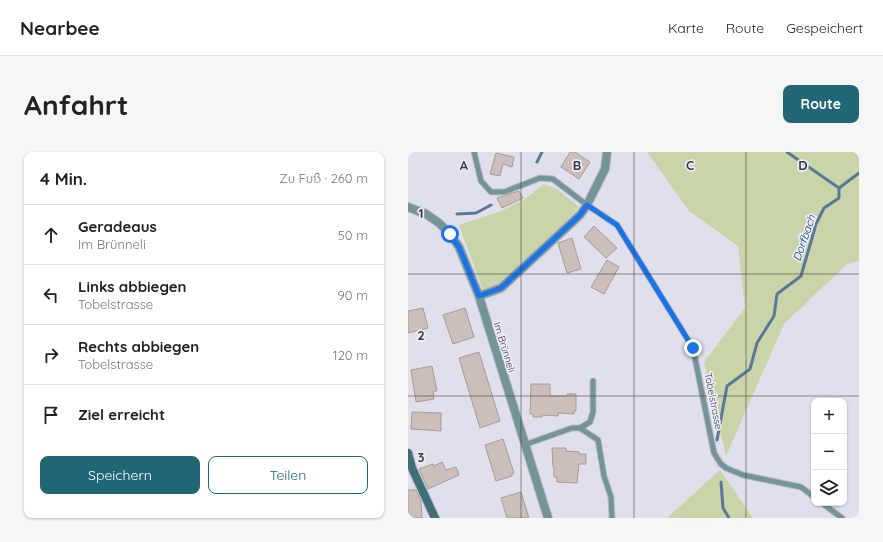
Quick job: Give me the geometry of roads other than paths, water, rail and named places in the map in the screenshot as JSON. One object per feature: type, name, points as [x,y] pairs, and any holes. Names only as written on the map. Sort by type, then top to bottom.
[{"type":"main road","points":[[408,453],[412,468],[435,518]]},
{"type":"street","points":[[479,296],[501,288],[580,215],[587,205],[605,169],[607,152]]},
{"type":"street","name":"Im Brünneli","points":[[408,207],[426,214],[439,223],[450,234],[459,247],[479,296],[524,445],[548,518]]},
{"type":"lane","name":"Tobelstrasse","points":[[474,152],[481,181],[491,192],[504,192],[540,178],[553,179],[587,205],[617,225],[693,348],[714,453],[721,464],[726,468],[743,475],[801,487],[811,495]]},
{"type":"lane","points":[[524,445],[572,428],[580,428],[590,422],[593,412],[593,381]]},
{"type":"lane","points":[[580,428],[598,440],[604,476],[612,497],[612,518]]},
{"type":"lane","points":[[826,506],[842,518]]},
{"type":"waterway","points":[[537,162],[542,152]]},
{"type":"waterway","points":[[787,152],[839,188]]},
{"type":"waterway","name":"Dorfbach","points":[[717,440],[727,386],[750,369],[757,343],[774,316],[777,294],[801,276],[816,224],[824,208],[839,198],[839,188],[859,173]]},
{"type":"waterway","points":[[457,214],[476,213],[491,205]]},
{"type":"waterway","points":[[721,482],[723,508],[729,518]]}]
